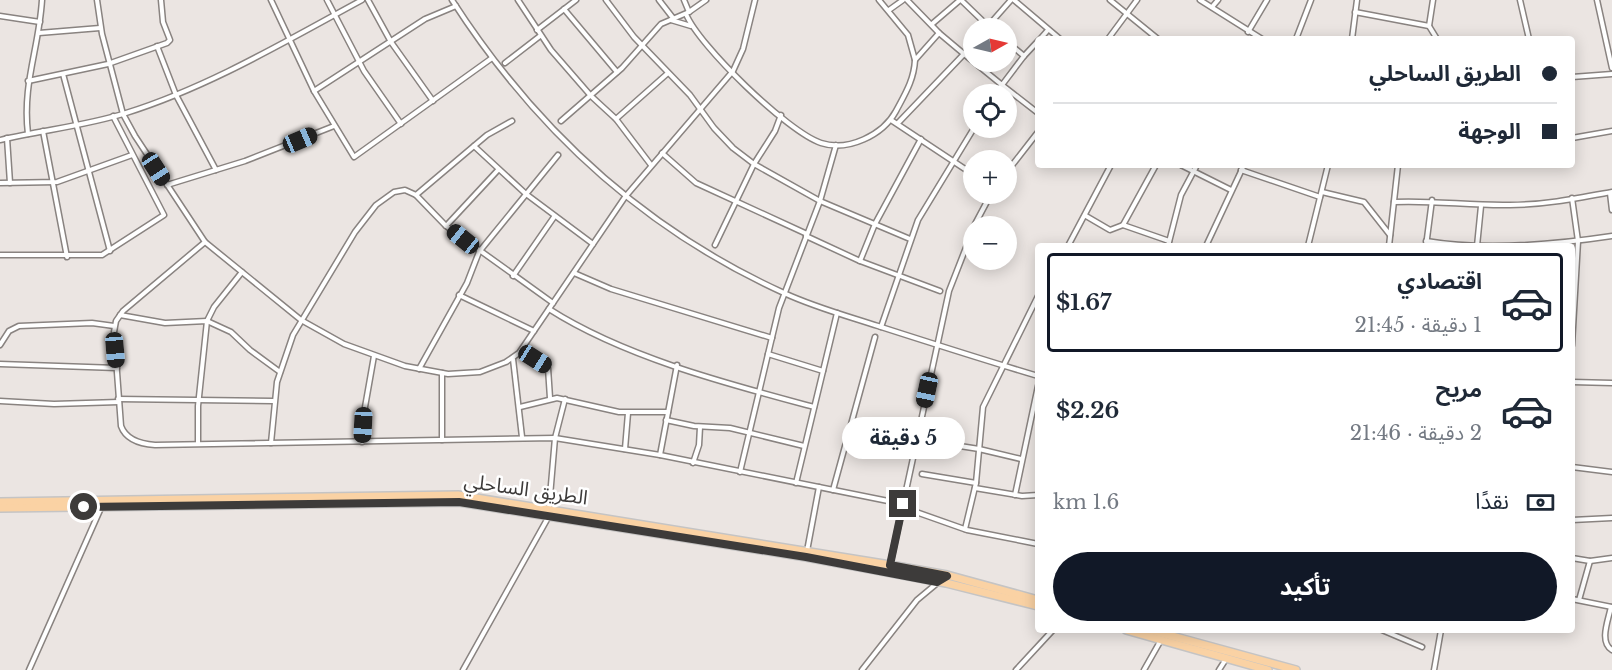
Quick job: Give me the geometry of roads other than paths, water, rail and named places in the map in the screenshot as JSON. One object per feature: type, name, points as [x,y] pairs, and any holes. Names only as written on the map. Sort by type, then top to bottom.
[{"type":"highway","name":"الطريق الساحلي","points":[[0,502],[432,493],[890,565],[947,576],[1035,599]]},
{"type":"highway","name":"الطريق الساحلي","points":[[0,508],[433,501],[473,504],[549,512],[806,557],[937,582],[1035,605]]},
{"type":"highway","points":[[1136,633],[1268,670]]},
{"type":"highway","points":[[1161,633],[1296,670]]},
{"type":"street","points":[[28,134],[25,98],[39,33],[42,0]]},
{"type":"street","points":[[97,0],[108,64],[123,114],[205,242],[301,320],[344,344],[374,356],[419,369],[471,374],[513,359],[521,351],[625,197],[731,74],[743,49],[755,0]]},
{"type":"street","points":[[28,81],[108,64],[170,40],[163,22],[161,0]]},
{"type":"street","points":[[271,0],[314,91],[354,157],[492,58]]},
{"type":"street","points":[[327,0],[360,63],[401,124]]},
{"type":"street","points":[[0,140],[123,114],[176,95],[362,0]]},
{"type":"street","points":[[368,0],[391,42],[433,101]]},
{"type":"street","points":[[452,0],[492,58],[550,128],[625,197],[685,238],[784,293],[837,313],[1035,375]]},
{"type":"street","points":[[518,0],[540,36],[591,96],[616,119],[651,165]]},
{"type":"street","points":[[537,30],[576,0]]},
{"type":"street","points":[[606,0],[642,44],[690,95],[700,111],[724,139],[754,164],[820,201],[910,239]]},
{"type":"street","points":[[659,0],[672,19],[691,26]]},
{"type":"street","points":[[684,0],[691,26],[731,74],[813,139],[836,145],[856,142],[886,127],[913,78],[915,60],[912,44],[889,10],[879,0]]},
{"type":"street","points":[[561,121],[617,72],[661,24],[688,13],[706,0]]},
{"type":"street","points":[[889,10],[905,0],[963,54],[898,123]]},
{"type":"street","points":[[932,24],[961,0],[979,18]]},
{"type":"street","points":[[998,18],[1013,0],[1056,36]]},
{"type":"street","points":[[1110,0],[1154,36]]},
{"type":"street","points":[[1110,36],[1137,0]]},
{"type":"street","points":[[1200,0],[1256,36]]},
{"type":"street","points":[[1212,7],[1218,0]]},
{"type":"street","points":[[1248,32],[1266,0]]},
{"type":"street","points":[[1297,36],[1311,0]]},
{"type":"street","points":[[1352,36],[1357,0]]},
{"type":"street","points":[[1433,0],[1429,26],[1435,36]]},
{"type":"street","points":[[1520,0],[1527,36]]},
{"type":"street","points":[[1597,0],[1612,68]]},
{"type":"street","points":[[314,91],[426,19],[456,6]]},
{"type":"street","points":[[564,9],[617,72]]},
{"type":"street","points":[[1355,12],[1429,26]]},
{"type":"street","points":[[0,16],[40,22]]},
{"type":"street","points":[[39,33],[100,28]]},
{"type":"street","points":[[1043,36],[1048,30]]},
{"type":"street","points":[[915,60],[939,33]]},
{"type":"street","points":[[505,63],[540,36]]},
{"type":"street","points":[[1003,84],[1035,44]]},
{"type":"street","points":[[157,46],[176,95],[216,170]]},
{"type":"street","points":[[1017,50],[1024,56]]},
{"type":"street","points":[[986,72],[1001,84]]},
{"type":"street","points":[[616,119],[668,73]]},
{"type":"street","points":[[63,74],[110,251]]},
{"type":"street","points":[[1575,77],[1612,74]]},
{"type":"street","points":[[1017,97],[1035,111]]},
{"type":"street","points":[[715,245],[754,164],[775,131],[781,115]]},
{"type":"street","points":[[0,255],[99,256],[165,214],[113,116]]},
{"type":"street","points":[[891,120],[963,168]]},
{"type":"street","points":[[416,195],[494,130],[512,121]]},
{"type":"street","points":[[167,185],[216,170],[334,126]]},
{"type":"street","points":[[43,131],[67,257]]},
{"type":"street","points":[[1575,137],[1612,131]]},
{"type":"street","points":[[1017,159],[1035,136]]},
{"type":"street","points":[[7,138],[10,183]]},
{"type":"street","points":[[881,327],[910,239],[952,160],[967,138]]},
{"type":"street","points":[[860,261],[875,224],[921,139]]},
{"type":"street","points":[[740,472],[784,293],[820,201],[836,145]]},
{"type":"street","points":[[474,146],[526,194],[593,244]]},
{"type":"street","points":[[662,153],[690,179],[860,261],[940,291]]},
{"type":"street","points":[[0,183],[54,182],[90,172],[132,155]]},
{"type":"street","points":[[419,369],[459,295],[479,252],[558,155]]},
{"type":"street","points":[[1070,243],[1110,168]]},
{"type":"street","points":[[1086,216],[1110,230],[1123,225],[1154,168]]},
{"type":"street","points":[[1188,168],[1231,190]]},
{"type":"street","points":[[1168,243],[1181,195],[1196,168]]},
{"type":"street","points":[[1207,243],[1242,168],[1320,197]]},
{"type":"street","points":[[1309,243],[1327,168]]},
{"type":"street","points":[[1389,243],[1398,168]]},
{"type":"street","points":[[447,226],[498,170]]},
{"type":"street","points":[[271,443],[273,401],[280,372],[301,320],[355,232],[376,205],[394,192],[405,190],[416,195],[447,226],[479,252],[553,303]]},
{"type":"street","points":[[1322,192],[1364,202],[1390,235]]},
{"type":"street","points":[[1394,202],[1432,200],[1481,206],[1513,206],[1611,192],[1612,210]]},
{"type":"street","points":[[1572,198],[1578,241],[1575,293]]},
{"type":"street","points":[[1426,243],[1432,200]]},
{"type":"street","points":[[1477,243],[1481,206]]},
{"type":"street","points":[[513,276],[554,217]]},
{"type":"street","points":[[1123,225],[1166,243]]},
{"type":"street","points":[[1528,243],[1578,241],[1612,236]]},
{"type":"street","points":[[205,242],[119,314],[114,326],[118,400],[123,432],[136,442],[155,445],[555,438],[660,455],[903,505],[965,529],[1035,543]]},
{"type":"street","points":[[890,565],[936,345],[949,291],[963,255]]},
{"type":"street","points":[[198,443],[198,400],[207,321],[218,302],[242,272]]},
{"type":"street","points":[[574,273],[611,289],[773,338]]},
{"type":"street","points":[[459,295],[534,331]]},
{"type":"street","points":[[965,529],[976,485],[983,407],[1035,302]]},
{"type":"street","points":[[549,309],[590,334],[758,392],[814,407]]},
{"type":"street","points":[[796,483],[837,313]]},
{"type":"street","points":[[119,314],[165,323],[207,321],[231,332],[250,350],[280,372]]},
{"type":"street","points":[[0,345],[6,334],[16,327],[87,323],[114,326]]},
{"type":"street","points":[[833,490],[875,337]]},
{"type":"street","points":[[521,351],[548,368],[550,398]]},
{"type":"street","points":[[768,354],[823,371]]},
{"type":"street","points":[[362,442],[364,407],[374,356]]},
{"type":"street","points":[[513,359],[522,437]]},
{"type":"street","points":[[0,364],[117,368]]},
{"type":"street","points":[[660,455],[677,365]]},
{"type":"street","points":[[442,373],[442,440]]},
{"type":"street","points":[[1575,382],[1612,383]]},
{"type":"street","points":[[520,407],[550,398],[565,399],[628,413],[668,412]]},
{"type":"street","points":[[463,670],[549,512],[555,438],[565,399]]},
{"type":"street","points":[[1015,495],[1035,399]]},
{"type":"street","points":[[0,401],[54,404],[118,400],[273,401]]},
{"type":"street","points":[[626,449],[628,413]]},
{"type":"street","points":[[666,420],[700,427],[725,427],[804,446]]},
{"type":"street","points":[[693,462],[699,445],[700,427]]},
{"type":"street","points":[[928,441],[980,449],[1021,459]]},
{"type":"street","points":[[1575,467],[1612,472]]},
{"type":"street","points":[[922,474],[1015,495],[1035,495]]},
{"type":"street","points":[[807,551],[819,488]]},
{"type":"street","points":[[29,670],[101,507]]},
{"type":"street","points":[[1575,520],[1612,518]]},
{"type":"street","points":[[1575,558],[1590,561],[1612,558]]},
{"type":"street","points":[[1579,600],[1590,561]]},
{"type":"street","points":[[862,670],[917,600],[947,576]]},
{"type":"street","points":[[1575,599],[1611,607],[1605,640],[1607,647],[1612,650]]},
{"type":"street","points":[[1016,670],[1050,633]]},
{"type":"street","points":[[1389,633],[1422,647]]},
{"type":"street","points":[[1434,670],[1440,633]]},
{"type":"street","points":[[1144,670],[1161,640]]},
{"type":"street","points":[[1219,670],[1226,658]]}]
